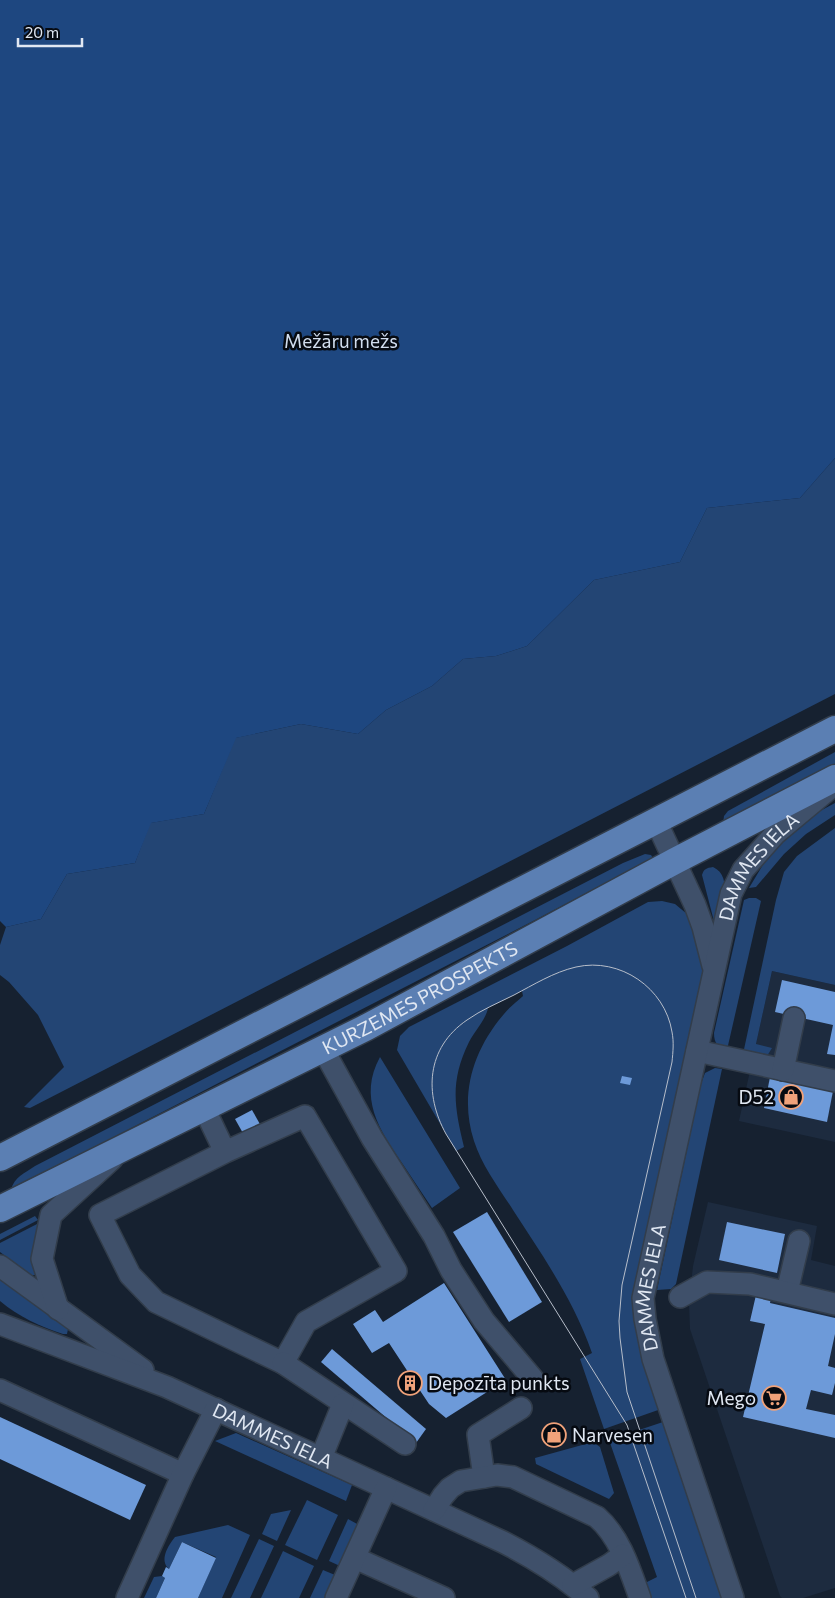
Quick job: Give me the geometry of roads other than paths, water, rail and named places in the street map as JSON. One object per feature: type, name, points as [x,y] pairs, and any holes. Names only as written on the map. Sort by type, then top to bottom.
[{"type":"main road","points":[[0,1158],[835,729]]},
{"type":"main road","name":"KURZEMES PROSPEKTS","points":[[0,1209],[323,1049],[675,860],[835,778]]},
{"type":"street","name":"DAMMES IELA","points":[[733,1598],[653,1359],[646,1326],[643,1298],[731,894],[743,870],[775,834],[835,784]]},
{"type":"street","name":"DAMMES IELA","points":[[656,821],[687,885],[703,927],[714,969]]},
{"type":"street","points":[[783,1070],[794,1018]]},
{"type":"street","points":[[323,1049],[372,1138],[434,1236],[451,1270],[484,1321],[533,1379]]},
{"type":"street","points":[[697,1051],[835,1082]]},
{"type":"street","points":[[204,1108],[225,1152]]},
{"type":"street","points":[[283,1364],[306,1322],[396,1271],[305,1116],[225,1152],[100,1215],[130,1275],[156,1302],[283,1364],[405,1444]]},
{"type":"street","points":[[58,1309],[42,1259],[51,1215],[126,1147]]},
{"type":"street","points":[[787,1292],[799,1241]]},
{"type":"street","name":"DAMMES IELA","points":[[0,1266],[167,1387]]},
{"type":"street","points":[[680,1297],[707,1282],[750,1284],[835,1304]]},
{"type":"street","name":"DAMMES IELA","points":[[0,1311],[36,1337]]},
{"type":"street","name":"DAMMES IELA","points":[[0,1324],[167,1387],[216,1409],[518,1550],[540,1562],[580,1591]]},
{"type":"street","points":[[0,1390],[184,1474]]},
{"type":"street","points":[[321,1458],[343,1404]]},
{"type":"street","points":[[484,1477],[478,1435],[520,1408]]},
{"type":"street","points":[[127,1598],[216,1409]]},
{"type":"street","points":[[434,1510],[442,1496],[450,1488],[461,1482],[497,1475],[513,1477],[597,1518],[606,1525],[613,1534],[623,1555],[638,1596]]},
{"type":"street","points":[[336,1598],[386,1488]]},
{"type":"street","points":[[580,1591],[623,1555]]},
{"type":"street","points":[[355,1558],[444,1598]]},
{"type":"tram line","points":[[686,1598],[627,1425],[446,1134],[434,1103],[432,1088],[433,1072],[443,1044],[453,1031],[484,1010],[552,975],[576,967],[592,965],[609,967],[638,979],[650,989],[660,1002],[668,1016],[672,1032],[672,1062],[622,1285],[619,1321],[627,1392],[696,1598]]},
{"type":"place","name":"D52","points":[[791,1097]]},
{"type":"place","name":"Depozīta punkts","points":[[410,1383]]},
{"type":"place","name":"Mego","points":[[774,1398]]},
{"type":"place","name":"Narvesen","points":[[554,1435]]},
{"type":"park label","name":"Mežāru mežs","points":[[341,341]]}]
